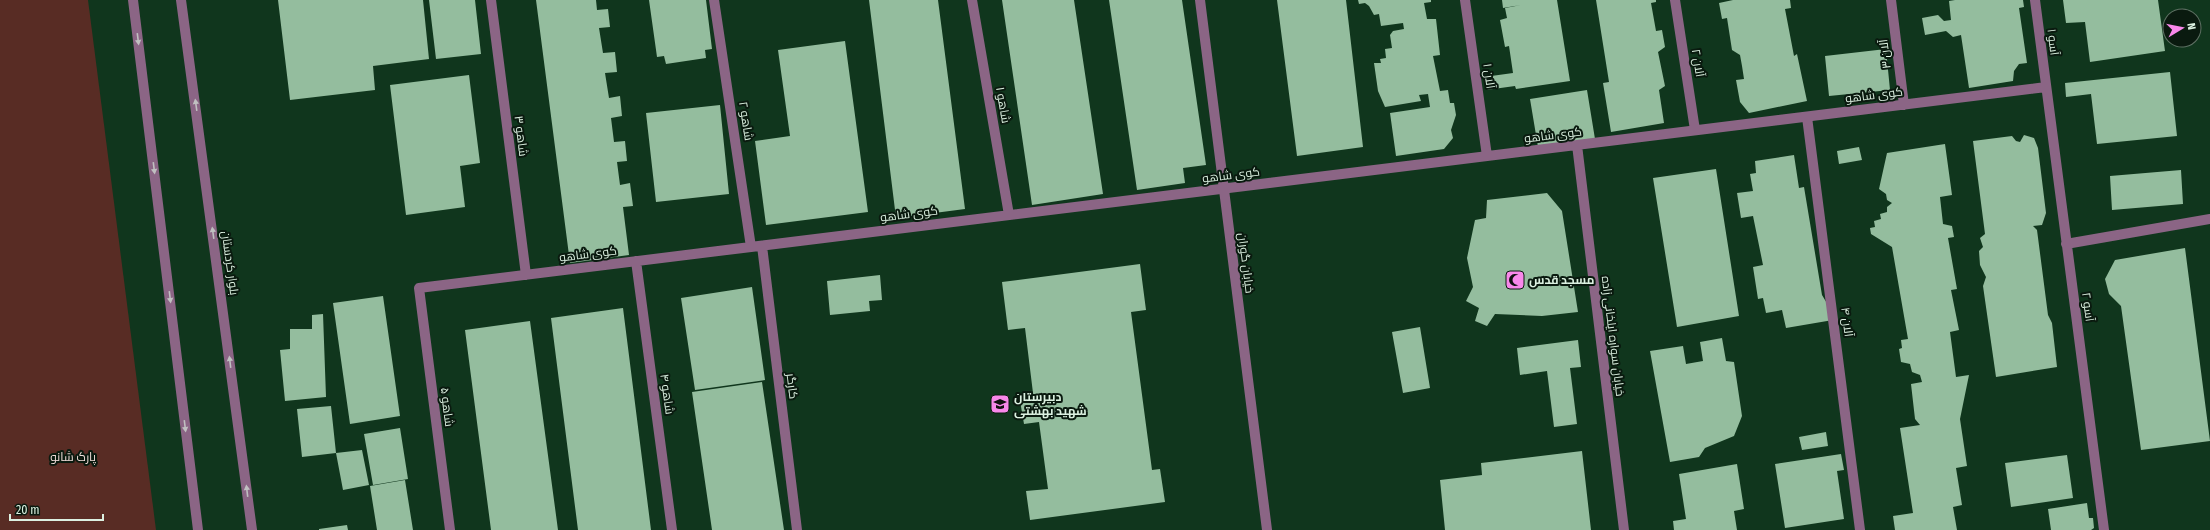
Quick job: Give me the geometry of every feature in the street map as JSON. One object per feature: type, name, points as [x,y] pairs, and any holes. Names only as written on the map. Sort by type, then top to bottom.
[{"type":"street","points":[[133,0],[198,530]]},
{"type":"street","name":"بلوار کردستان","points":[[181,0],[252,530]]},
{"type":"street","name":"شاهو ۳","points":[[491,0],[526,275]]},
{"type":"street","name":"شاهو ۲","points":[[714,0],[756,246]]},
{"type":"street","name":"شاهو ۱","points":[[972,0],[1009,215]]},
{"type":"street","name":"خیابان گوران","points":[[1200,0],[1267,530]]},
{"type":"street","name":"آلان ۱","points":[[1465,0],[1487,156]]},
{"type":"street","name":"آلان ۲","points":[[1675,0],[1695,130]]},
{"type":"street","name":"آلان ۳","points":[[1891,0],[1904,105]]},
{"type":"street","name":"آسو ۱","points":[[2035,0],[2046,87]]},
{"type":"street","name":"کوی شاهو","points":[[420,288],[2046,87]]},
{"type":"street","name":"آسو ۲","points":[[2046,87],[2104,530]]},
{"type":"street","name":"آلان ۴","points":[[1807,117],[1860,530]]},
{"type":"street","name":"خیابان سواره ایلخانی زاده","points":[[1577,145],[1624,530]]},
{"type":"street","points":[[2066,244],[2210,219]]},
{"type":"street","name":"کارگر","points":[[756,246],[797,530]]},
{"type":"street","name":"شاهو ۴","points":[[636,261],[672,530]]},
{"type":"street","name":"شاهو ۵","points":[[420,288],[450,530]]},
{"type":"green space","name":"پارک شانو","points":[[0,0],[88,0],[156,530],[0,530]]},
{"type":"building","points":[[278,0],[423,0],[429,59],[373,66],[375,90],[290,100]]},
{"type":"building","points":[[429,0],[475,0],[481,54],[436,59]]},
{"type":"building","points":[[536,0],[596,0],[597,10],[608,9],[610,27],[599,28],[603,53],[615,52],[617,72],[605,73],[609,98],[620,96],[622,116],[611,118],[614,142],[625,141],[627,161],[617,162],[620,185],[630,183],[633,206],[623,207],[629,255],[570,263]]},
{"type":"building","points":[[649,0],[706,0],[712,49],[705,50],[706,58],[666,64],[664,56],[657,57]]},
{"type":"building","points":[[869,0],[938,0],[965,209],[896,218]]},
{"type":"building","points":[[1002,0],[1074,0],[1103,194],[1032,205]]},
{"type":"building","points":[[1109,0],[1182,0],[1206,165],[1183,168],[1185,183],[1137,190]]},
{"type":"building","points":[[1277,0],[1346,0],[1363,147],[1297,156]]},
{"type":"building","points":[[1358,0],[1431,0],[1431,2],[1424,3],[1427,19],[1436,19],[1440,55],[1433,56],[1440,91],[1448,90],[1450,103],[1454,103],[1456,115],[1451,130],[1453,138],[1444,149],[1396,156],[1390,113],[1430,107],[1428,94],[1419,95],[1421,101],[1385,107],[1378,91],[1374,63],[1381,63],[1380,59],[1386,58],[1385,49],[1392,48],[1390,35],[1393,31],[1404,29],[1403,23],[1381,26],[1379,14],[1374,15],[1369,6],[1365,3],[1359,4]]},
{"type":"building","points":[[1502,0],[1557,0],[1570,81],[1516,89],[1515,86],[1486,90],[1484,77],[1513,73],[1509,46],[1505,47],[1500,20],[1507,18],[1505,8],[1521,5],[1503,8]]},
{"type":"building","points":[[1596,0],[1656,0],[1656,2],[1651,3],[1656,31],[1662,30],[1665,47],[1658,52],[1665,86],[1659,90],[1664,123],[1611,132],[1603,83],[1609,82]]},
{"type":"building","points":[[1733,0],[1790,0],[1791,8],[1785,9],[1794,56],[1797,54],[1807,101],[1749,113],[1740,102],[1736,80],[1744,79],[1740,55],[1732,50],[1727,18],[1722,19],[1719,3]]},
{"type":"building","points":[[2023,0],[2024,7],[2019,8],[2027,63],[2019,64],[2014,71],[2013,81],[1969,88],[1961,35],[1953,37],[1946,31],[1925,35],[1922,18],[1938,15],[1944,21],[1951,20],[1949,1]]},
{"type":"building","points":[[2063,0],[2158,0],[2162,29],[2162,48],[2165,48],[2165,51],[2090,62],[2085,22],[2066,23]]},
{"type":"building","points":[[845,41],[868,212],[766,225],[755,141],[790,136],[778,50]]},
{"type":"building","points":[[1886,49],[1890,90],[1829,96],[1825,56]]},
{"type":"building","points":[[2170,72],[2177,136],[2097,144],[2091,94],[2066,97],[2065,83]]},
{"type":"building","points":[[469,75],[480,163],[460,166],[465,207],[406,215],[390,85]]},
{"type":"building","points":[[1587,90],[1595,139],[1538,147],[1530,99]]},
{"type":"building","points":[[720,105],[729,194],[656,202],[646,113]]},
{"type":"building","points":[[2024,135],[2034,138],[2038,148],[2046,213],[2042,225],[2033,226],[2037,230],[2048,315],[2052,323],[2057,367],[1996,377],[1983,286],[1986,277],[1980,265],[1979,251],[1983,247],[1980,238],[1985,234],[1973,141],[2012,136],[2016,141],[2020,142]]},
{"type":"building","points":[[1945,144],[1952,195],[1940,197],[1943,224],[1952,226],[1954,237],[1948,238],[1957,289],[1951,290],[1959,330],[1950,332],[1956,377],[1969,375],[1960,419],[1967,466],[1956,468],[1962,505],[1953,507],[1957,530],[1895,530],[1893,516],[1913,513],[1900,428],[1920,425],[1915,419],[1911,384],[1922,382],[1920,375],[1912,372],[1910,364],[1901,362],[1899,349],[1902,348],[1901,340],[1908,339],[1892,247],[1871,234],[1870,228],[1875,227],[1874,221],[1881,219],[1880,214],[1887,212],[1887,207],[1892,203],[1887,200],[1886,194],[1879,189],[1887,153]]},
{"type":"building","points":[[1859,147],[1862,160],[1839,164],[1837,151]]},
{"type":"building","points":[[1794,155],[1799,188],[1804,187],[1822,295],[1831,310],[1833,320],[1786,328],[1782,310],[1766,313],[1763,298],[1758,299],[1753,267],[1763,265],[1753,216],[1741,218],[1737,193],[1753,191],[1750,174],[1756,173],[1755,161]]},
{"type":"building","points":[[1716,169],[1739,316],[1677,327],[1653,178]]},
{"type":"building","points":[[2181,170],[2183,204],[2112,210],[2110,176]]},
{"type":"building","points":[[1547,193],[1562,211],[1578,312],[1542,316],[1495,314],[1487,326],[1475,321],[1479,308],[1466,301],[1473,287],[1467,258],[1475,220],[1486,218],[1487,200]]},
{"type":"building","points":[[2185,248],[2210,441],[2141,450],[2121,306],[2109,294],[2105,279],[2115,260]]},
{"type":"building","points":[[1140,264],[1146,310],[1131,312],[1152,470],[1160,469],[1165,502],[1030,520],[1026,491],[1048,489],[1039,422],[1024,424],[1019,395],[1033,393],[1025,328],[1008,330],[1002,282]]},
{"type":"building","points":[[880,275],[882,300],[869,301],[870,311],[830,315],[827,281]]},
{"type":"building","points":[[752,287],[765,380],[695,390],[681,298]]},
{"type":"building","points":[[383,296],[400,416],[350,424],[333,303]]},
{"type":"building","points":[[623,308],[651,530],[578,530],[551,318]]},
{"type":"building","points":[[323,314],[326,397],[285,401],[280,350],[290,349],[290,329],[312,329],[312,315]]},
{"type":"building","points":[[530,321],[558,530],[491,530],[465,330]]},
{"type":"building","points":[[1420,327],[1430,388],[1403,393],[1392,332]]},
{"type":"building","points":[[1722,338],[1726,361],[1734,362],[1742,416],[1734,436],[1705,448],[1699,457],[1670,462],[1650,351],[1683,346],[1686,364],[1703,361],[1700,342]]},
{"type":"building","points":[[1578,340],[1581,367],[1570,368],[1577,424],[1554,427],[1547,371],[1520,375],[1517,348]]},
{"type":"building","points":[[762,382],[784,530],[712,530],[692,392]]},
{"type":"building","points":[[331,406],[336,453],[302,457],[297,409]]},
{"type":"building","points":[[400,428],[408,479],[373,485],[364,434]]},
{"type":"building","points":[[1826,432],[1828,446],[1802,450],[1799,437]]},
{"type":"building","points":[[362,450],[369,485],[343,490],[336,453]]},
{"type":"building","points":[[1582,451],[1591,530],[1445,530],[1440,480],[1482,475],[1481,463]]},
{"type":"building","points":[[1841,454],[1844,470],[1837,471],[1844,519],[1785,528],[1775,464]]},
{"type":"building","points":[[2067,455],[2073,498],[2011,507],[2005,463]]},
{"type":"building","points":[[1737,464],[1744,509],[1734,511],[1737,530],[1674,530],[1673,521],[1686,519],[1679,474]]},
{"type":"building","points":[[405,480],[413,530],[377,530],[370,486]]},
{"type":"building","points":[[2087,503],[2089,518],[2093,518],[2094,528],[2091,530],[2051,530],[2048,509]]},
{"type":"building","points":[[347,525],[348,530],[319,530],[319,529]]},
{"type":"place","name":"مسجد قدس","points":[[1515,280]]},
{"type":"place","name":"دبیرستان شهید بهشتی","points":[[1000,404]]}]
